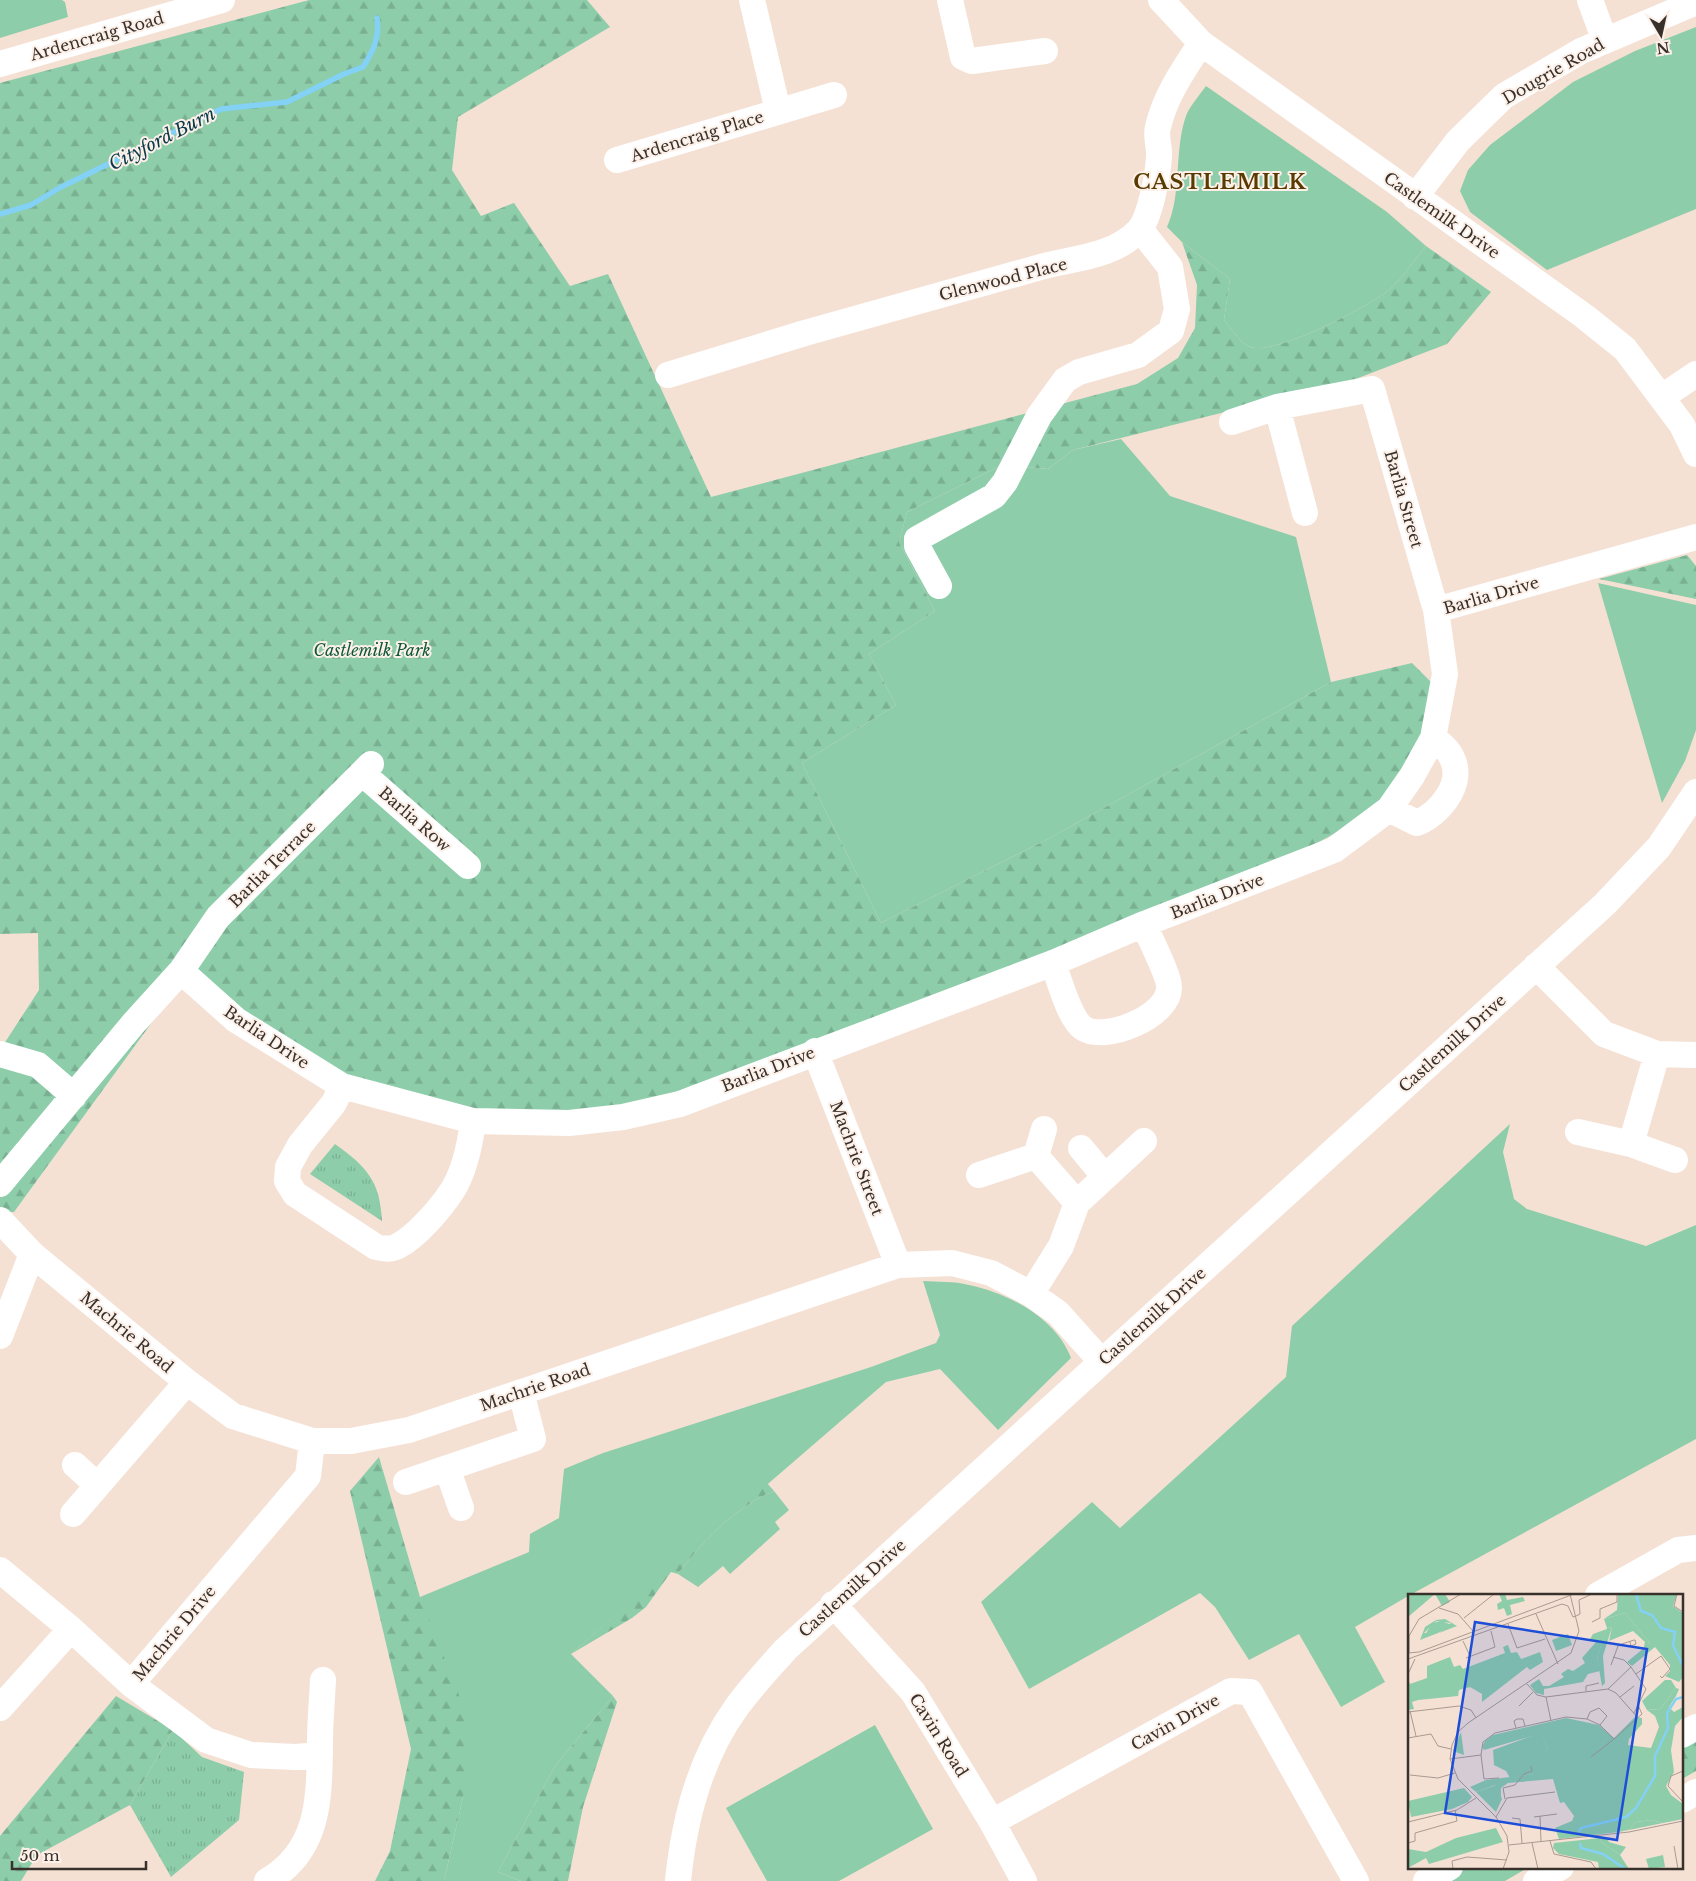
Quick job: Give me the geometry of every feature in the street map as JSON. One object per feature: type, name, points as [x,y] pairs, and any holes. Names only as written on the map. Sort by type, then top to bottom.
[{"type":"street","name":"Ardencraig Road","points":[[0,64],[222,0]]},
{"type":"street","name":"Ardencraig Place","points":[[752,0],[778,111]]},
{"type":"street","points":[[950,0],[963,57],[972,61],[1046,51]]},
{"type":"street","name":"Castlemilk Drive","points":[[1161,0],[1201,43],[1584,316],[1626,349],[1682,425],[1696,454]]},
{"type":"street","points":[[1590,0],[1605,41]]},
{"type":"street","name":"Dougrie Road","points":[[1416,197],[1458,141],[1504,96],[1581,51],[1696,2]]},
{"type":"street","points":[[939,586],[918,546],[918,539],[994,496],[1005,482],[1040,416],[1065,380],[1079,372],[1138,355],[1170,331],[1177,309],[1170,267],[1140,229],[1146,216],[1159,156],[1157,128],[1168,97],[1201,43]]},
{"type":"street","name":"Ardencraig Place","points":[[617,160],[834,95]]},
{"type":"street","name":"Glenwood Place","points":[[668,375],[980,284],[1053,264],[1086,258],[1121,243],[1140,229]]},
{"type":"street","points":[[1662,397],[1696,374]]},
{"type":"street","name":"Barlia Street","points":[[1277,407],[1372,389],[1436,610]]},
{"type":"street","points":[[1232,422],[1277,407],[1305,513]]},
{"type":"street","name":"Barlia Drive","points":[[182,971],[236,1020],[342,1086],[473,1121],[569,1123],[623,1117],[680,1104],[815,1051],[1053,963],[1144,924],[1334,850],[1389,809],[1412,776],[1434,738],[1445,674],[1436,610],[1696,537]]},
{"type":"street","points":[[1389,809],[1417,824],[1439,810],[1452,789],[1455,774],[1453,760],[1446,748],[1434,738]]},
{"type":"street","name":"Barlia Row","points":[[367,768],[468,866]]},
{"type":"street","name":"Barlia Terrace","points":[[182,971],[218,917],[367,768]]},
{"type":"street","name":"Castlemilk Drive","points":[[678,1881],[688,1818],[702,1771],[722,1730],[748,1692],[786,1649],[833,1604],[1609,900],[1658,847],[1696,792]]},
{"type":"street","points":[[1053,963],[1075,1020],[1084,1028],[1096,1033],[1111,1032],[1145,1019],[1160,1009],[1168,999],[1170,986],[1144,924]]},
{"type":"street","points":[[1536,966],[1604,1034],[1657,1054],[1696,1055]]},
{"type":"street","points":[[0,1184],[134,1024],[182,971]]},
{"type":"street","name":"Machrie Street","points":[[815,1051],[898,1265]]},
{"type":"street","points":[[0,1054],[38,1065],[74,1096]]},
{"type":"street","points":[[1631,1144],[1657,1054]]},
{"type":"street","points":[[342,1086],[334,1103],[300,1145],[288,1167],[288,1181],[295,1194],[376,1247],[387,1249],[398,1247],[418,1232],[452,1191],[466,1160],[473,1121]]},
{"type":"street","points":[[1036,1156],[1044,1129]]},
{"type":"street","points":[[1578,1132],[1631,1144],[1675,1160]]},
{"type":"street","points":[[1031,1294],[1061,1246],[1077,1203],[1144,1141]]},
{"type":"street","points":[[1081,1148],[1105,1177]]},
{"type":"street","points":[[979,1175],[1036,1156]]},
{"type":"street","points":[[1036,1156],[1077,1203]]},
{"type":"street","name":"Machrie Road","points":[[0,1220],[32,1254],[187,1382],[233,1416],[312,1441],[351,1441],[409,1430],[898,1265],[952,1264],[991,1273],[1031,1294],[1058,1313],[1100,1362]]},
{"type":"street","points":[[0,1334],[32,1254]]},
{"type":"street","points":[[73,1514],[187,1382]]},
{"type":"street","points":[[406,1482],[533,1439],[521,1392]]},
{"type":"street","name":"Machrie Drive","points":[[0,1570],[71,1629],[131,1684],[308,1476],[312,1441]]},
{"type":"street","points":[[75,1465],[97,1485]]},
{"type":"street","points":[[447,1468],[461,1508]]},
{"type":"street","points":[[1600,1594],[1678,1550],[1696,1547]]},
{"type":"street","name":"Cavin Road","points":[[833,1604],[913,1692],[992,1822],[1024,1881]]},
{"type":"street","points":[[0,1708],[71,1629]]},
{"type":"street","points":[[268,1881],[285,1871],[312,1830],[320,1794],[323,1680]]},
{"type":"street","points":[[131,1684],[206,1740],[251,1755],[295,1757],[320,1755]]},
{"type":"street","name":"Cavin Drive","points":[[992,1822],[1231,1691],[1250,1692],[1356,1881]]},
{"type":"street","points":[[1684,1734],[1696,1727]]},
{"type":"street","points":[[1684,1799],[1696,1792]]},
{"type":"street","points":[[1426,1881],[1448,1868]]},
{"type":"street","points":[[1536,1881],[1559,1868]]},
{"type":"green space","points":[[0,0],[62,0],[65,2],[68,17],[0,38]]},
{"type":"green space","name":"Castlemilk Park","points":[[309,0],[587,0],[610,27],[458,117],[452,170],[481,216],[514,203],[570,286],[608,274],[711,497],[1137,384],[1178,358],[1195,328],[1197,285],[1182,242],[1230,279],[1224,320],[1247,345],[1263,348],[1280,344],[1321,328],[1378,298],[1399,280],[1426,246],[1491,292],[1447,344],[1353,380],[1073,450],[1048,469],[1002,465],[907,512],[899,542],[935,611],[869,654],[896,705],[802,763],[881,923],[1046,840],[1331,682],[1412,663],[1437,688],[1421,738],[1403,771],[1381,799],[1368,811],[1340,831],[1305,849],[673,1101],[517,1119],[346,1084],[182,981],[14,1212],[0,1212],[0,1050],[39,990],[38,933],[0,934],[0,83]]},
{"type":"green space","points":[[1696,27],[1696,209],[1547,270],[1470,212],[1460,191],[1468,170],[1490,145],[1573,82],[1635,51]]},
{"type":"green space","points":[[1206,86],[1387,212],[1426,246],[1389,290],[1342,318],[1280,344],[1263,348],[1250,347],[1240,339],[1224,320],[1230,279],[1182,242],[1167,227],[1175,201],[1180,146],[1186,115]]},
{"type":"green space","points":[[1121,439],[1170,496],[1296,537],[1331,682],[1046,840],[881,923],[802,763],[896,705],[869,654],[935,611],[899,542],[907,512],[1002,465],[1048,469],[1073,450]]},
{"type":"green space","points":[[1687,555],[1696,566],[1696,599],[1599,579]]},
{"type":"green space","points":[[1598,583],[1696,605],[1696,730],[1685,761],[1662,803]]},
{"type":"green space","points":[[1510,1124],[1503,1152],[1514,1199],[1527,1209],[1646,1246],[1696,1225],[1696,1439],[1412,1594],[1408,1594],[1408,1596],[1355,1627],[1385,1682],[1341,1707],[1299,1634],[1249,1660],[1215,1607],[1200,1593],[1029,1689],[981,1602],[1092,1502],[1120,1528],[1286,1377],[1292,1326]]},
{"type":"green space","points":[[335,1144],[356,1160],[370,1176],[378,1195],[382,1221],[310,1174]]},
{"type":"green space","points":[[923,1281],[963,1284],[999,1294],[1014,1301],[1042,1319],[1054,1331],[1064,1344],[1071,1358],[998,1430],[940,1369],[886,1382],[571,1654],[613,1696],[555,1766],[498,1872],[521,1881],[444,1881],[463,1797],[420,1597],[529,1552],[530,1534],[559,1518],[564,1469],[603,1453],[871,1367],[936,1343],[940,1335]]},
{"type":"green space","points":[[379,1457],[420,1597],[469,1720],[463,1797],[444,1881],[375,1881],[390,1851],[411,1749],[350,1491]]},
{"type":"green space","points":[[767,1483],[774,1491],[746,1506],[721,1526],[698,1549],[678,1574],[671,1572],[646,1607],[632,1618],[571,1654]]},
{"type":"green space","points":[[774,1491],[789,1510],[775,1522],[780,1529],[730,1574],[723,1566],[698,1587],[678,1574],[698,1549],[721,1526],[746,1506]]},
{"type":"green space","points":[[116,1696],[173,1730],[130,1805],[37,1855],[21,1881],[0,1881],[0,1836]]},
{"type":"green space","points":[[613,1696],[617,1702],[583,1807],[568,1881],[521,1881],[498,1872],[555,1766]]},
{"type":"green space","points":[[875,1725],[933,1829],[839,1881],[767,1881],[726,1808]]},
{"type":"green space","points":[[173,1730],[202,1757],[244,1772],[239,1820],[171,1877],[130,1805]]},
{"type":"green space","points":[[1696,1738],[1696,1771],[1684,1778],[1684,1744]]},
{"type":"green space","points":[[1465,1868],[1527,1868],[1505,1881],[1442,1881]]},
{"type":"waterway","name":"Cityford Burn","points":[[0,214],[31,205],[61,187],[221,109],[287,102],[344,74],[363,67],[375,44],[378,25],[377,18]]},
{"type":"district","name":"CASTLEMILK","points":[[1220,182]]}]
